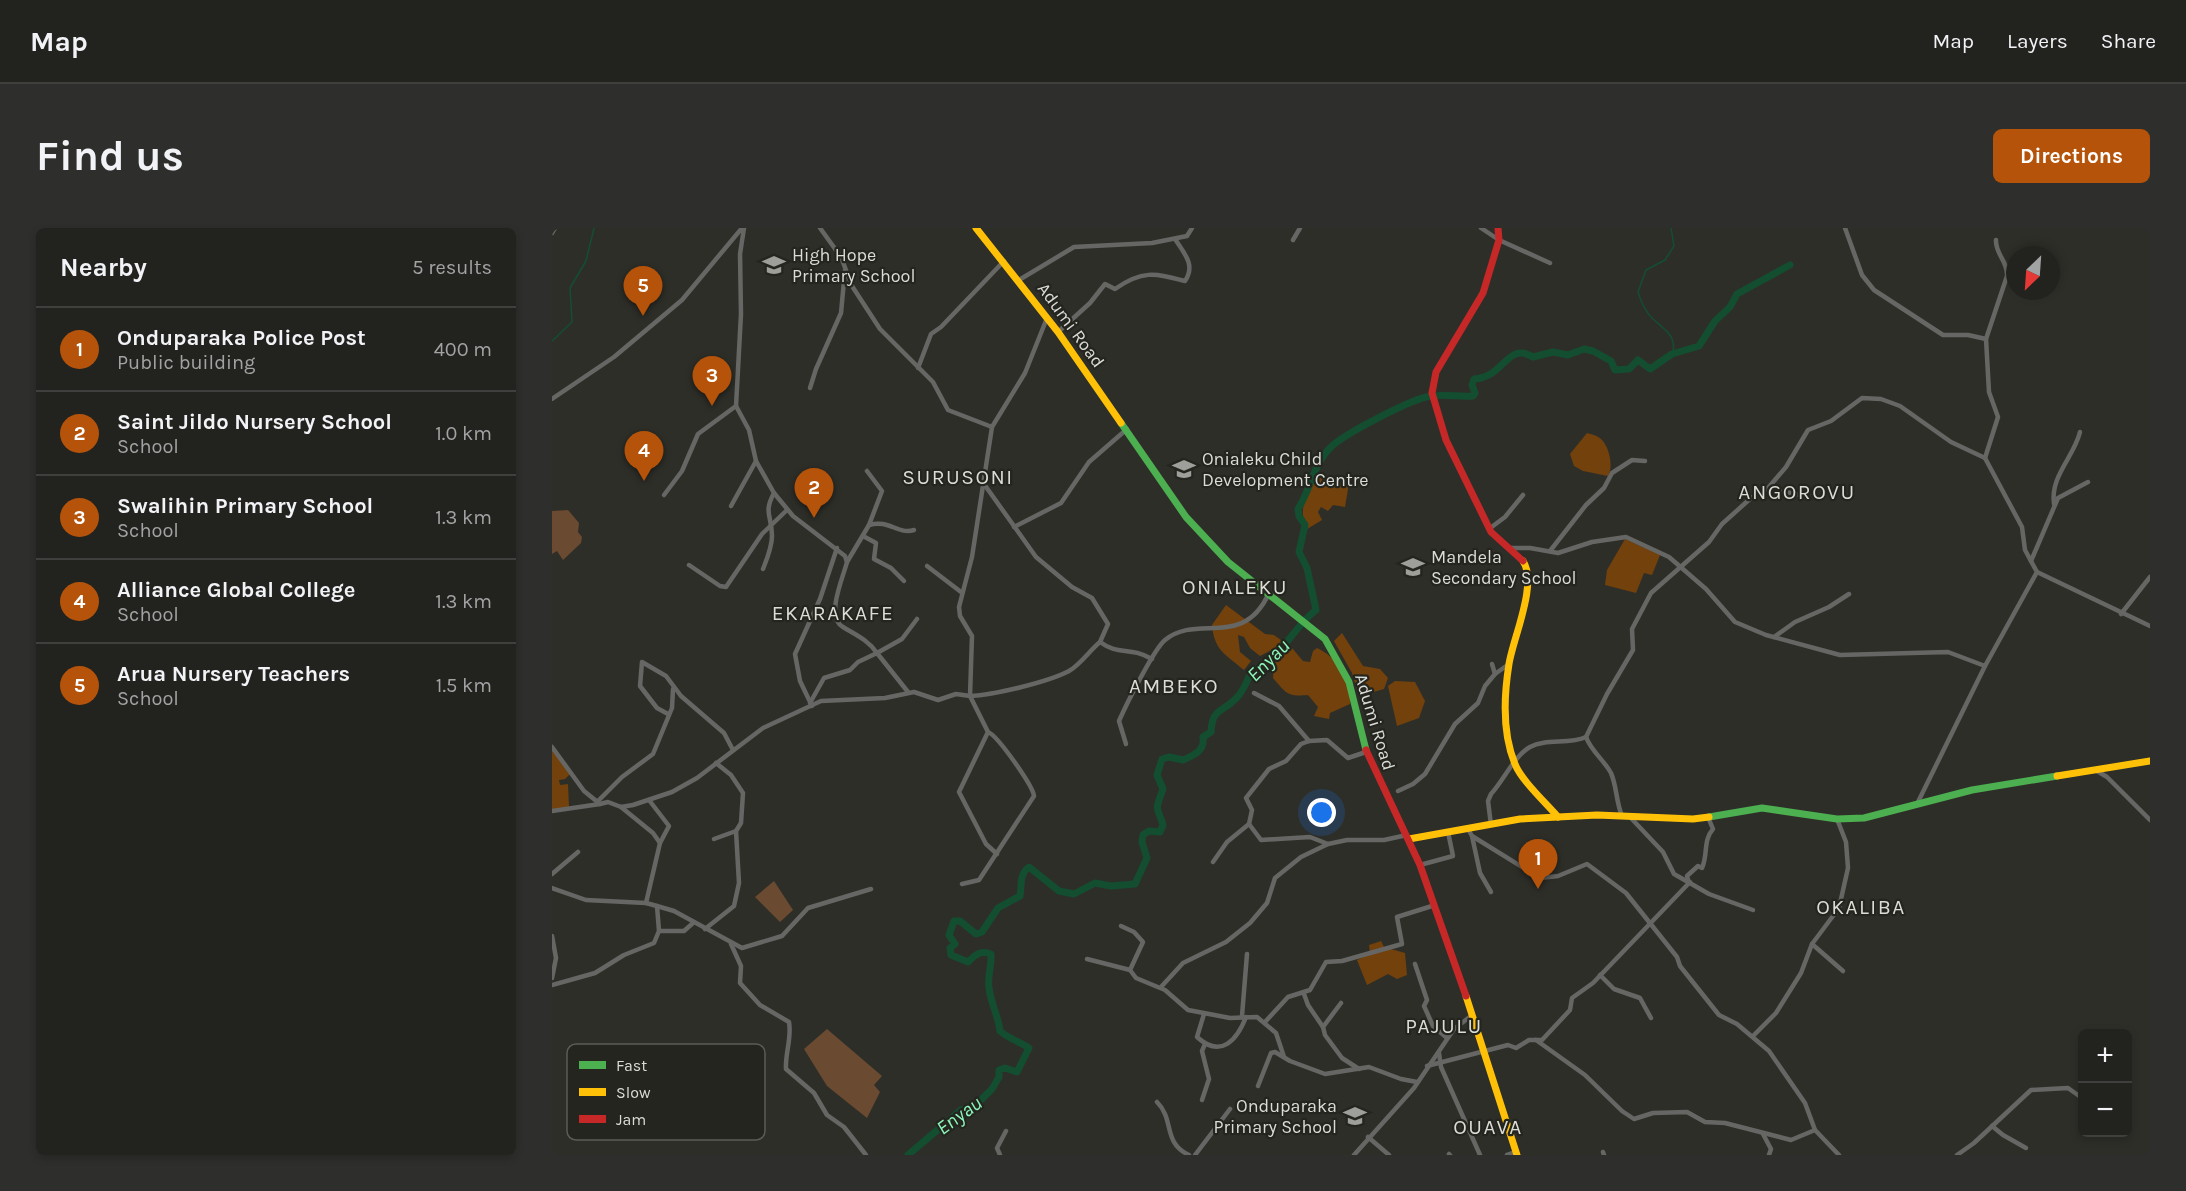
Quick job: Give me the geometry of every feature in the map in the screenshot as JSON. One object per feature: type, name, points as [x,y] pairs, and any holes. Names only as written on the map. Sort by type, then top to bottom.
[{"type":"street","points":[[552,233],[555,228]]},
{"type":"street","points":[[552,399],[614,357],[682,300],[743,228]]},
{"type":"street","points":[[743,228],[740,254],[741,314],[736,406],[749,430],[756,460],[774,493],[787,510],[837,548],[848,562]]},
{"type":"street","points":[[820,228],[846,267],[852,286],[880,329],[933,382],[949,411],[992,427]]},
{"type":"street","name":"Adumi Road","points":[[976,228],[1058,332],[1127,429],[1161,483],[1201,535],[1228,562],[1325,639],[1345,672],[1366,752],[1384,795],[1408,837],[1420,865],[1517,1154]]},
{"type":"street","points":[[1019,280],[1074,247],[1175,239],[1188,235],[1192,228]]},
{"type":"street","points":[[1293,240],[1300,228]]},
{"type":"street","points":[[1481,228],[1499,240],[1550,263]]},
{"type":"street","points":[[1498,228],[1499,240],[1481,299],[1436,372],[1433,395],[1446,440],[1490,529],[1496,538],[1524,561],[1529,580],[1509,664],[1505,726],[1515,765],[1558,817]]},
{"type":"street","points":[[1845,228],[1862,275],[1874,290],[1943,335],[1968,335],[1986,339]]},
{"type":"street","points":[[1058,332],[1089,303],[1105,284],[1115,289],[1133,277],[1145,274],[1185,281],[1190,267],[1175,239]]},
{"type":"street","points":[[1985,458],[1998,417],[1989,392],[1986,339],[2007,272],[2003,258],[1997,251],[1996,240]]},
{"type":"street","points":[[918,368],[932,332],[941,327],[1004,261]]},
{"type":"street","points":[[810,388],[841,313],[846,267]]},
{"type":"street","points":[[962,884],[979,880],[1034,796],[1029,783],[1005,747],[988,732],[970,696],[973,641],[969,628],[960,616],[961,592],[972,557],[992,427],[1025,373],[1047,318]]},
{"type":"street","points":[[1753,910],[1709,894],[1674,874],[1663,852],[1626,817],[1615,800],[1610,772],[1590,747],[1586,737],[1607,694],[1633,650],[1632,629],[1651,592],[1683,567],[1738,509],[1768,488],[1786,467],[1808,430],[1831,421],[1862,398],[1881,399],[1900,406],[1951,442],[1985,458],[2022,527],[2025,550],[2037,572],[2150,626]]},
{"type":"street","points":[[664,495],[682,471],[698,434],[736,406]]},
{"type":"street","points":[[1014,527],[1061,503],[1089,462],[1127,429]]},
{"type":"street","points":[[2054,504],[2053,489],[2077,444],[2080,432]]},
{"type":"street","points":[[731,506],[756,460]]},
{"type":"street","points":[[1550,551],[1586,505],[1604,488],[1612,473],[1632,460],[1645,461]]},
{"type":"street","points":[[867,471],[882,491],[869,525],[848,562],[834,616],[838,624],[864,639],[908,692]]},
{"type":"street","points":[[2031,561],[2054,504],[2063,493],[2088,482]]},
{"type":"street","points":[[621,807],[649,800],[681,787],[774,722],[811,704],[885,698],[908,692],[916,692],[938,700],[956,694],[970,696],[995,694],[1071,669],[1100,642],[1108,624],[1094,600],[1074,589],[1045,566],[1014,527],[1002,505],[984,484]]},
{"type":"street","points":[[1768,488],[1800,495]]},
{"type":"street","points":[[763,569],[772,544],[772,525],[767,509],[774,493]]},
{"type":"street","points":[[1490,529],[1505,517],[1523,495]]},
{"type":"street","points":[[689,565],[720,586],[726,587],[762,534],[787,510]]},
{"type":"street","points":[[869,525],[880,522],[901,531],[914,530]]},
{"type":"street","points":[[863,536],[876,543],[874,559],[891,568],[904,581]]},
{"type":"street","points":[[1510,548],[1516,546],[1561,553],[1592,542],[1626,537],[1653,548],[1683,567],[1735,622],[1774,638],[1840,655],[1948,652],[1985,666]]},
{"type":"street","points":[[811,704],[800,681],[795,654],[820,599],[837,548]]},
{"type":"street","points":[[927,566],[961,592]]},
{"type":"street","points":[[1917,804],[1985,666],[2037,572]]},
{"type":"street","points":[[2121,614],[2150,577]]},
{"type":"street","points":[[1126,744],[1118,723],[1129,698],[1161,644],[1172,635],[1239,625],[1254,615],[1269,593]]},
{"type":"street","points":[[1774,638],[1795,622],[1829,607],[1849,594]]},
{"type":"street","points":[[811,704],[824,678],[850,670],[858,662],[902,639],[917,619]]},
{"type":"street","points":[[1100,642],[1111,650],[1135,650],[1152,658]]},
{"type":"street","points":[[668,714],[657,708],[640,686],[642,662],[661,672],[673,689],[722,732],[733,750]]},
{"type":"street","points":[[1492,664],[1495,674]]},
{"type":"street","points":[[1398,791],[1411,785],[1425,774],[1453,727],[1478,703],[1485,686],[1495,674],[1509,664]]},
{"type":"street","points":[[599,803],[627,773],[651,755],[673,703],[673,689]]},
{"type":"street","points":[[1254,693],[1278,706],[1309,741]]},
{"type":"street","points":[[988,732],[959,792],[986,844],[997,854]]},
{"type":"street","points":[[1491,825],[1488,801],[1531,747],[1586,737]]},
{"type":"street","points":[[1213,862],[1228,840],[1249,824],[1252,810],[1246,798],[1269,769],[1286,761],[1299,746],[1309,741],[1331,741],[1348,758],[1366,752]]},
{"type":"street","points":[[552,747],[584,792],[599,803]]},
{"type":"street","points":[[1161,987],[1183,963],[1226,942],[1250,923],[1267,903],[1272,883],[1282,871],[1301,857],[1328,844],[1356,838],[1384,840],[1448,832],[1470,833],[1491,825],[1520,819],[1558,817],[1708,817],[1762,808],[1837,819],[1864,818],[1972,790],[2150,761]]},
{"type":"street","points":[[705,929],[735,903],[739,883],[736,831],[741,823],[743,793],[731,775],[716,764]]},
{"type":"street","points":[[2097,771],[2107,777],[2150,820]]},
{"type":"street","points":[[646,903],[660,843],[669,826],[649,800]]},
{"type":"street","points":[[552,811],[611,802],[647,827],[660,843]]},
{"type":"street","points":[[1690,882],[1687,876],[1692,869],[1698,866],[1702,868],[1707,858],[1707,839],[1713,829],[1708,817]]},
{"type":"street","points":[[1753,1036],[1776,1013],[1801,973],[1812,944],[1839,908],[1848,868],[1846,842],[1837,819]]},
{"type":"street","points":[[1249,824],[1261,840],[1310,837],[1328,844]]},
{"type":"street","points":[[714,839],[736,831]]},
{"type":"street","points":[[1420,865],[1453,856],[1448,832]]},
{"type":"street","points":[[1470,833],[1480,873],[1491,892]]},
{"type":"street","points":[[1470,833],[1540,878],[1558,876],[1587,864],[1626,893],[1677,957],[1680,966],[1716,1012],[1753,1036],[1769,1051],[1805,1103],[1815,1130],[1839,1155]]},
{"type":"street","points":[[552,874],[578,852]]},
{"type":"street","points":[[1427,1066],[1508,1045],[1516,1048],[1529,1040],[1542,1040],[1570,1010],[1572,998],[1600,975],[1650,926],[1690,882]]},
{"type":"street","points":[[552,888],[586,900],[646,903],[674,911],[742,948],[775,939],[787,932],[808,908],[871,890]]},
{"type":"street","points":[[552,985],[595,973],[624,955],[654,943],[659,931],[657,906]]},
{"type":"street","points":[[1265,1022],[1288,997],[1304,994],[1314,986],[1326,962],[1342,961],[1402,944],[1397,917],[1432,906]]},
{"type":"street","points":[[659,931],[684,931],[693,923]]},
{"type":"street","points":[[1121,926],[1134,932],[1143,942],[1130,970]]},
{"type":"street","points":[[552,936],[556,958],[552,978]]},
{"type":"street","points":[[731,944],[741,966],[740,983],[760,1005],[789,1022],[791,1033],[786,1069],[819,1098],[827,1115],[844,1127],[867,1155]]},
{"type":"street","points":[[1812,944],[1843,971]]},
{"type":"street","points":[[1204,1014],[1197,1036],[1205,1044],[1218,1046],[1231,1043],[1239,1033],[1244,1016],[1247,954]]},
{"type":"street","points":[[1087,959],[1130,970],[1136,978],[1161,987],[1183,1008],[1230,1018],[1257,1017],[1276,1033],[1284,1057]]},
{"type":"street","points":[[1415,964],[1427,1000],[1424,1006],[1433,1026],[1447,1038]]},
{"type":"street","points":[[1600,975],[1614,989],[1640,998],[1651,1018]]},
{"type":"street","points":[[1304,994],[1308,1005],[1323,1027],[1325,1035],[1342,1058],[1359,1069]]},
{"type":"street","points":[[1323,1027],[1341,1003]]},
{"type":"street","points":[[1354,1155],[1417,1082],[1454,1029],[1471,1016]]},
{"type":"street","points":[[1536,1040],[1585,1075],[1622,1112],[1634,1119],[1653,1113],[1687,1112],[1705,1122],[1725,1123],[1791,1140],[1815,1130]]},
{"type":"street","points":[[1202,1100],[1209,1079],[1202,1051],[1205,1044]]},
{"type":"street","points":[[1258,1086],[1272,1052],[1325,1074],[1373,1068],[1401,1080],[1417,1082]]},
{"type":"street","points":[[1439,1053],[1440,1062],[1480,1155]]},
{"type":"street","points":[[1957,1155],[2031,1090],[2067,1088],[2078,1095]]},
{"type":"street","points":[[1157,1102],[1165,1112],[1172,1140],[1179,1150],[1189,1155]]},
{"type":"street","points":[[1195,1155],[1230,1109]]},
{"type":"street","points":[[1992,1126],[2026,1148]]},
{"type":"street","points":[[1000,1155],[997,1148],[1006,1131]]},
{"type":"street","points":[[1763,1134],[1771,1149],[1769,1155]]},
{"type":"street","points":[[1368,1137],[1389,1155]]},
{"type":"street","points":[[1507,1155],[1517,1154]]},
{"type":"shaded area","points":[[1587,433],[1600,438],[1606,446],[1611,462],[1608,476],[1583,471],[1574,466],[1570,454]]},
{"type":"shaded area","points":[[1314,477],[1349,483],[1345,507],[1333,505],[1328,511],[1321,507],[1318,512],[1322,520],[1307,529],[1303,509]]},
{"type":"shaded area","points":[[568,510],[579,523],[578,532],[582,537],[581,543],[563,560],[557,551],[552,554],[552,511]]},
{"type":"shaded area","points":[[1625,539],[1660,555],[1652,575],[1644,573],[1636,593],[1605,585],[1607,570]]},
{"type":"shaded area","points":[[1226,605],[1265,634],[1274,635],[1292,648],[1303,661],[1310,662],[1313,651],[1317,648],[1331,657],[1346,678],[1350,704],[1330,713],[1329,719],[1314,716],[1318,707],[1308,695],[1288,693],[1273,678],[1274,662],[1280,654],[1277,647],[1260,656],[1250,648],[1244,637],[1238,635],[1240,652],[1251,661],[1244,670],[1222,651],[1213,633],[1212,625]]},
{"type":"shaded area","points":[[1342,633],[1363,666],[1380,669],[1388,678],[1384,689],[1359,696],[1352,673],[1334,641]]},
{"type":"shaded area","points":[[1395,681],[1415,682],[1425,701],[1419,718],[1397,726],[1388,686]]},
{"type":"shaded area","points":[[552,746],[572,772],[565,779],[559,780],[560,785],[568,784],[569,807],[552,810]]},
{"type":"shaded area","points":[[774,881],[793,910],[780,922],[755,897]]},
{"type":"shaded area","points":[[1381,941],[1384,947],[1405,953],[1407,975],[1397,979],[1388,974],[1367,985],[1357,960],[1370,954],[1369,945]]},
{"type":"shaded area","points":[[827,1029],[882,1076],[874,1085],[880,1092],[867,1118],[827,1086],[804,1049]]},
{"type":"waterway","points":[[552,341],[572,322],[570,288],[586,261],[594,228]]},
{"type":"waterway","points":[[1671,228],[1674,246],[1665,260],[1646,270],[1638,292],[1647,312],[1671,337],[1674,348],[1672,354]]},
{"type":"waterway","name":"Enyau","points":[[908,1155],[961,1110],[974,1107],[992,1089],[999,1077],[999,1070],[1005,1068],[1017,1072],[1029,1048],[1000,1031],[989,988],[991,954],[978,954],[968,962],[951,955],[950,948],[955,944],[949,935],[954,921],[960,921],[976,934],[982,932],[998,908],[1020,896],[1022,877],[1029,867],[1059,891],[1074,894],[1095,883],[1111,886],[1135,884],[1147,858],[1142,842],[1143,835],[1149,831],[1160,832],[1163,825],[1157,808],[1163,789],[1157,775],[1162,759],[1169,757],[1183,760],[1198,752],[1202,746],[1203,737],[1211,732],[1214,718],[1239,695],[1253,669],[1264,667],[1271,656],[1316,610],[1307,568],[1299,552],[1305,525],[1299,516],[1298,509],[1316,469],[1330,448],[1362,426],[1422,398],[1436,395],[1473,396],[1475,393],[1472,385],[1474,379],[1492,373],[1517,354],[1524,353],[1533,357],[1553,352],[1568,355],[1584,349],[1593,351],[1611,361],[1615,370],[1629,369],[1638,360],[1650,369],[1672,354],[1699,346],[1715,321],[1730,307],[1737,294],[1790,265]]},
{"type":"traffic: fast","points":[[1121,423],[1186,517],[1228,562],[1325,639],[1349,682],[1366,750]]},
{"type":"traffic: fast","points":[[1709,817],[1762,808],[1837,819],[1864,818],[1972,790],[2057,776]]},
{"type":"traffic: slow","points":[[976,228],[1058,332],[1121,423]]},
{"type":"traffic: slow","points":[[1523,561],[1528,583],[1509,664],[1505,701],[1506,727],[1511,752],[1518,770],[1558,817]]},
{"type":"traffic: slow","points":[[2057,776],[2150,761]]},
{"type":"traffic: slow","points":[[1409,839],[1520,819],[1597,815],[1693,819],[1709,817]]},
{"type":"traffic: slow","points":[[1466,996],[1517,1155]]},
{"type":"traffic: jam","points":[[1498,228],[1499,240],[1483,293],[1436,372],[1432,393],[1446,440],[1491,532],[1523,561]]},
{"type":"traffic: jam","points":[[1366,750],[1420,865],[1466,996]]},
{"type":"place","name":"High Hope Primary School","points":[[774,265]]},
{"type":"place","name":"Arua Nursery Teachers","points":[[643,316]]},
{"type":"place","name":"Swalihin Primary School","points":[[712,406]]},
{"type":"place","name":"Onialeku Child Development Centre","points":[[1184,469]]},
{"type":"place","name":"Alliance Global College","points":[[644,481]]},
{"type":"place","name":"Saint Jildo Nursery School","points":[[814,518]]},
{"type":"place","name":"Mandela Secondary School","points":[[1413,567]]},
{"type":"place","name":"Onduparaka Police Post","points":[[1538,889]]},
{"type":"place","name":"Onduparaka Primary School","points":[[1355,1116]]},
{"type":"district","name":"SURUSONI","points":[[958,477]]},
{"type":"district","name":"ANGOROVU","points":[[1797,492]]},
{"type":"district","name":"ONIALEKU","points":[[1235,587]]},
{"type":"district","name":"EKARAKAFE","points":[[833,613]]},
{"type":"district","name":"AMBEKO","points":[[1174,686]]},
{"type":"district","name":"OKALIBA","points":[[1861,907]]},
{"type":"district","name":"PAJULU","points":[[1444,1026]]},
{"type":"district","name":"OUAVA","points":[[1488,1127]]}]
